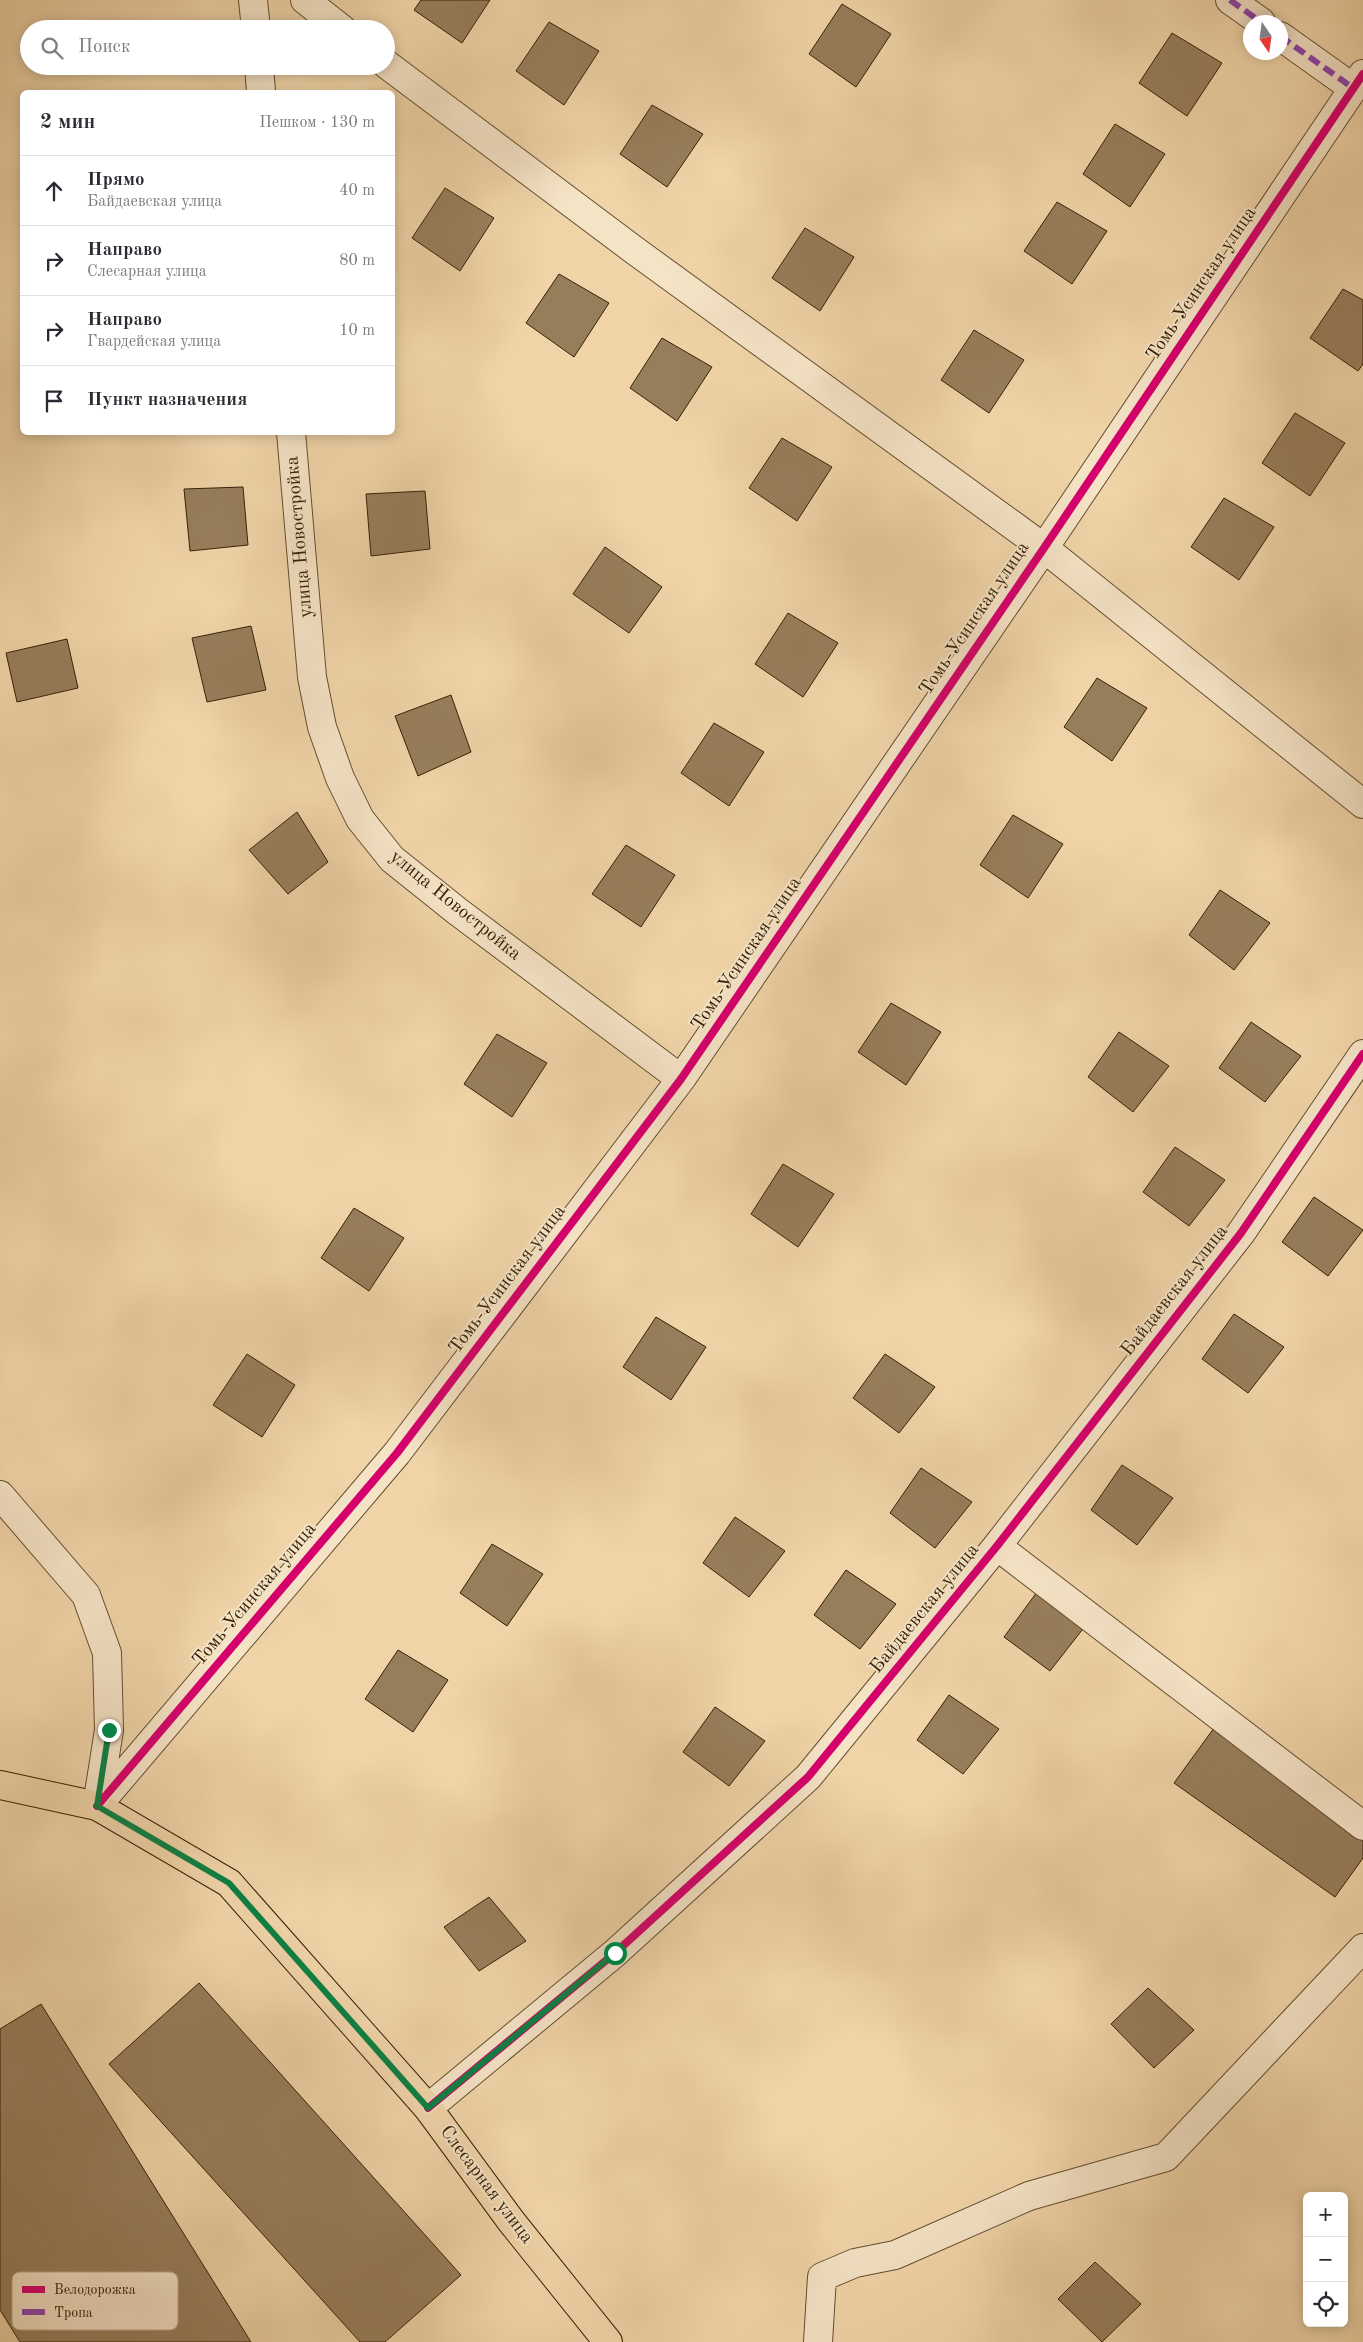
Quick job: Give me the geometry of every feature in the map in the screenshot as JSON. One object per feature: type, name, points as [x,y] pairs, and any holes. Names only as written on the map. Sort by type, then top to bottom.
[{"type":"main road","name":"Слесарная улица","points":[[0,1785],[97,1806],[229,1883],[428,2108],[511,2222],[608,2342]]},
{"type":"street","points":[[254,0],[255,20]]},
{"type":"street","points":[[306,0],[331,20]]},
{"type":"street","points":[[1230,0],[1251,15]]},
{"type":"street","points":[[1288,41],[1358,82]]},
{"type":"street","points":[[395,71],[626,244],[1044,548],[1363,804]]},
{"type":"street","points":[[260,75],[262,90]]},
{"type":"street","name":"Томь-Усинская улица","points":[[97,1806],[397,1453],[681,1079],[1044,548],[1358,82]]},
{"type":"street","name":"улица Новостройка","points":[[291,435],[312,677],[322,727],[340,778],[360,819],[392,859],[457,911],[681,1079]]},
{"type":"street","name":"Байдаевская улица","points":[[428,2108],[615,1953],[808,1777],[997,1546],[1241,1233],[1363,1054]]},
{"type":"street","points":[[0,1495],[86,1595],[107,1653],[109,1730],[97,1806]]},
{"type":"street","points":[[997,1546],[1363,1826]]},
{"type":"street","points":[[818,2342],[822,2277],[855,2263],[895,2255],[1030,2196],[1166,2157],[1363,1948]]},
{"type":"building","points":[[421,0],[490,0],[462,43],[414,10]]},
{"type":"building","points":[[842,4],[891,34],[856,87],[809,54]]},
{"type":"building","points":[[549,22],[599,51],[564,105],[516,71]]},
{"type":"building","points":[[1172,33],[1222,63],[1187,116],[1139,83]]},
{"type":"building","points":[[652,105],[703,134],[667,187],[620,154]]},
{"type":"building","points":[[1115,124],[1165,154],[1130,207],[1083,174]]},
{"type":"building","points":[[445,188],[494,218],[460,271],[412,238]]},
{"type":"building","points":[[1057,202],[1107,231],[1072,284],[1024,251]]},
{"type":"building","points":[[805,228],[854,257],[820,311],[772,278]]},
{"type":"building","points":[[559,274],[609,303],[574,357],[526,323]]},
{"type":"building","points":[[1343,289],[1363,300],[1363,364],[1358,371],[1310,338]]},
{"type":"building","points":[[974,330],[1024,360],[989,413],[941,380]]},
{"type":"building","points":[[662,338],[712,367],[677,421],[630,388]]},
{"type":"building","points":[[1295,413],[1345,443],[1310,496],[1262,463]]},
{"type":"building","points":[[782,438],[832,467],[797,521],[749,488]]},
{"type":"building","points":[[243,487],[248,545],[190,551],[184,489]]},
{"type":"building","points":[[425,491],[430,549],[371,556],[366,494]]},
{"type":"building","points":[[1224,498],[1274,527],[1239,580],[1191,547]]},
{"type":"building","points":[[605,547],[662,587],[629,633],[573,594]]},
{"type":"building","points":[[788,613],[838,643],[803,697],[755,664]]},
{"type":"building","points":[[251,626],[266,690],[207,702],[192,638]]},
{"type":"building","points":[[67,639],[78,688],[17,702],[6,653]]},
{"type":"building","points":[[1097,678],[1147,708],[1112,761],[1064,727]]},
{"type":"building","points":[[451,695],[471,752],[418,776],[395,716]]},
{"type":"building","points":[[714,723],[764,752],[729,806],[681,773]]},
{"type":"building","points":[[297,812],[328,862],[288,894],[249,850]]},
{"type":"building","points":[[1013,815],[1063,844],[1028,898],[980,865]]},
{"type":"building","points":[[626,845],[675,875],[641,927],[592,894]]},
{"type":"building","points":[[1220,890],[1270,923],[1234,970],[1189,935]]},
{"type":"building","points":[[891,1003],[941,1032],[906,1085],[858,1052]]},
{"type":"building","points":[[1251,1022],[1301,1056],[1265,1102],[1219,1068]]},
{"type":"building","points":[[1119,1032],[1169,1066],[1133,1112],[1088,1077]]},
{"type":"building","points":[[497,1034],[547,1063],[512,1117],[464,1084]]},
{"type":"building","points":[[1175,1147],[1225,1180],[1189,1226],[1143,1192]]},
{"type":"building","points":[[783,1164],[834,1194],[798,1247],[751,1214]]},
{"type":"building","points":[[1314,1197],[1363,1230],[1328,1276],[1282,1242]]},
{"type":"building","points":[[354,1208],[404,1238],[369,1291],[321,1258]]},
{"type":"building","points":[[1234,1314],[1284,1347],[1248,1393],[1202,1359]]},
{"type":"building","points":[[656,1317],[706,1347],[671,1400],[623,1367]]},
{"type":"building","points":[[247,1354],[295,1385],[262,1437],[213,1405]]},
{"type":"building","points":[[885,1354],[935,1387],[899,1433],[853,1398]]},
{"type":"building","points":[[1122,1465],[1173,1498],[1137,1545],[1091,1510]]},
{"type":"building","points":[[921,1468],[972,1502],[935,1548],[890,1513]]},
{"type":"building","points":[[735,1517],[785,1551],[749,1597],[703,1563]]},
{"type":"building","points":[[492,1544],[543,1574],[507,1626],[460,1593]]},
{"type":"building","points":[[846,1570],[896,1604],[860,1649],[814,1615]]},
{"type":"building","points":[[1037,1592],[1086,1625],[1050,1671],[1004,1637]]},
{"type":"building","points":[[398,1650],[448,1680],[413,1732],[365,1699]]},
{"type":"building","points":[[949,1695],[999,1729],[963,1774],[917,1740]]},
{"type":"building","points":[[715,1707],[765,1741],[729,1786],[683,1752]]},
{"type":"building","points":[[1214,1728],[1363,1836],[1363,1858],[1335,1897],[1174,1783]]},
{"type":"building","points":[[489,1897],[526,1941],[479,1971],[444,1927]]},
{"type":"building","points":[[199,1983],[461,2275],[385,2342],[360,2342],[109,2064]]},
{"type":"building","points":[[1148,1988],[1194,2030],[1154,2068],[1111,2024]]},
{"type":"building","points":[[41,2004],[251,2342],[20,2342],[12,2330],[178,2330],[178,2272],[12,2272],[12,2329],[0,2310],[0,2029]]},
{"type":"building","points":[[1095,2262],[1141,2304],[1102,2342],[1058,2299]]},
{"type":"marked path","points":[[1230,0],[1251,15]]},
{"type":"marked path","points":[[1288,42],[1353,88]]},
{"type":"cycle path","points":[[97,1806],[397,1453],[681,1079],[1044,548],[1363,74]]},
{"type":"cycle path","points":[[428,2108],[615,1953],[808,1777],[997,1546],[1241,1233],[1363,1054]]},
{"type":"route","points":[[109,1730],[97,1806],[229,1883],[428,2108],[615,1953]]}]
